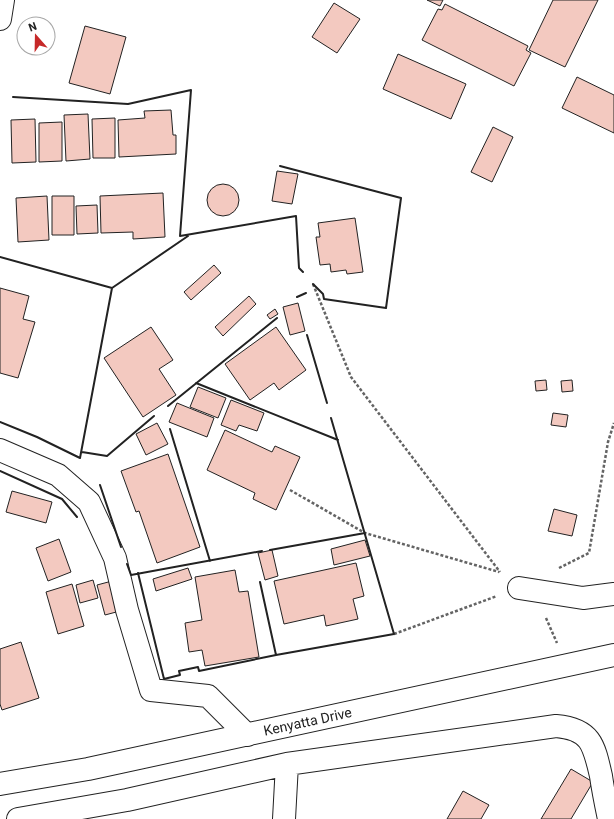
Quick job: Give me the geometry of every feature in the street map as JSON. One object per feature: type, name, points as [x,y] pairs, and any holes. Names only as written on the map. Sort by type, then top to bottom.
[{"type":"street","points":[[0,19],[3,0]]},
{"type":"street","points":[[0,450],[58,475],[89,502],[115,558],[127,610],[151,690],[208,696],[247,736]]},
{"type":"street","points":[[519,588],[583,598],[614,594]]},
{"type":"street","name":"Kenyatta Drive","points":[[0,784],[88,769],[247,736],[614,655]]},
{"type":"street","points":[[18,819],[127,800],[288,764],[556,726],[569,727],[581,732],[590,741],[596,752],[609,819]]},
{"type":"street","points":[[284,819],[288,764]]},
{"type":"path","points":[[313,284],[351,377],[500,573],[541,606],[567,666]]},
{"type":"path","points":[[554,571],[589,553],[608,442],[614,424]]},
{"type":"path","points":[[290,490],[365,533],[500,573]]},
{"type":"path","points":[[394,634],[519,588]]},
{"type":"building","points":[[427,0],[443,0],[440,6]]},
{"type":"building","points":[[553,0],[598,0],[565,67],[529,50]]},
{"type":"building","points":[[334,3],[360,19],[337,53],[312,37]]},
{"type":"building","points":[[445,4],[528,46],[526,50],[531,53],[514,86],[422,40],[438,9],[442,10]]},
{"type":"building","points":[[85,26],[126,37],[110,94],[69,83]]},
{"type":"building","points":[[398,54],[466,84],[451,119],[383,89]]},
{"type":"building","points":[[577,77],[614,95],[614,133],[562,108]]},
{"type":"building","points":[[171,110],[173,135],[176,135],[176,154],[119,157],[118,120],[145,118],[144,111]]},
{"type":"building","points":[[88,114],[90,159],[66,161],[64,115]]},
{"type":"building","points":[[115,118],[115,158],[93,158],[92,119]]},
{"type":"building","points":[[35,119],[36,162],[12,163],[11,120]]},
{"type":"building","points":[[62,122],[62,161],[39,162],[39,123]]},
{"type":"building","points":[[493,127],[513,137],[492,182],[471,172]]},
{"type":"building","points":[[277,171],[298,174],[292,204],[272,201]]},
{"type":"building","points":[[220,184],[226,184],[235,188],[239,200],[235,212],[226,216],[220,216],[211,212],[207,203],[207,197],[211,188]]},
{"type":"building","points":[[163,193],[165,237],[133,239],[133,232],[101,233],[100,196]]},
{"type":"building","points":[[47,196],[49,240],[18,242],[16,198]]},
{"type":"building","points":[[52,196],[74,196],[74,235],[52,235]]},
{"type":"building","points":[[97,205],[98,233],[77,234],[76,206]]},
{"type":"building","points":[[355,218],[363,272],[347,274],[346,270],[331,272],[330,264],[320,265],[316,237],[320,237],[318,223]]},
{"type":"building","points":[[214,265],[221,273],[191,300],[184,292]]},
{"type":"building","points":[[0,288],[29,296],[23,319],[35,322],[18,378],[0,373]]},
{"type":"building","points":[[249,296],[256,304],[223,336],[215,327]]},
{"type":"building","points":[[298,303],[305,331],[290,335],[283,307]]},
{"type":"building","points":[[275,309],[278,314],[270,319],[267,315]]},
{"type":"building","points":[[151,327],[173,360],[159,369],[176,395],[143,417],[104,358]]},
{"type":"building","points":[[276,327],[306,370],[279,390],[274,383],[250,400],[225,364]]},
{"type":"building","points":[[546,380],[547,390],[536,391],[535,381]]},
{"type":"building","points":[[572,380],[573,391],[562,392],[561,381]]},
{"type":"building","points":[[198,387],[226,398],[218,418],[190,407]]},
{"type":"building","points":[[231,400],[264,413],[257,431],[239,425],[236,431],[221,425]]},
{"type":"building","points":[[177,403],[214,418],[207,437],[169,422]]},
{"type":"building","points":[[553,413],[568,415],[566,427],[551,425]]},
{"type":"building","points":[[157,423],[168,444],[146,455],[136,434]]},
{"type":"building","points":[[225,430],[272,452],[275,446],[300,457],[276,510],[253,499],[255,493],[207,470]]},
{"type":"building","points":[[168,454],[200,547],[157,563],[139,511],[136,512],[121,471]]},
{"type":"building","points":[[12,491],[52,502],[46,523],[6,512]]},
{"type":"building","points":[[554,509],[577,515],[572,536],[548,531]]},
{"type":"building","points":[[59,539],[71,572],[48,581],[36,548]]},
{"type":"building","points":[[365,540],[370,556],[334,565],[331,549]]},
{"type":"building","points":[[272,550],[278,576],[265,580],[258,553]]},
{"type":"building","points":[[356,563],[364,596],[353,599],[358,619],[326,626],[324,615],[284,624],[274,581]]},
{"type":"building","points":[[188,568],[192,579],[156,591],[153,579]]},
{"type":"building","points":[[235,570],[239,592],[248,591],[259,657],[205,666],[202,650],[189,652],[185,623],[202,620],[195,577]]},
{"type":"building","points":[[93,580],[98,598],[80,603],[76,585]]},
{"type":"building","points":[[112,581],[120,611],[105,615],[97,585]]},
{"type":"building","points":[[72,584],[84,626],[58,634],[46,592]]},
{"type":"building","points":[[21,642],[39,698],[2,710],[0,704],[0,649]]},
{"type":"building","points":[[571,769],[593,782],[571,819],[541,819]]},
{"type":"building","points":[[463,791],[489,805],[481,819],[447,819]]},
{"type":"wall","points":[[13,97],[128,104],[191,90],[180,236],[296,216],[299,268],[303,272]]},
{"type":"wall","points":[[280,166],[401,198],[386,308],[324,299],[323,294],[313,284]]},
{"type":"wall","points":[[0,257],[112,288],[188,236]]},
{"type":"wall","points":[[0,422],[37,437],[80,458],[112,288]]},
{"type":"wall","points":[[297,297],[306,293]]},
{"type":"wall","points":[[168,406],[277,318]]},
{"type":"wall","points":[[307,335],[327,403]]},
{"type":"wall","points":[[196,383],[338,440]]},
{"type":"wall","points":[[82,452],[107,456],[154,416]]},
{"type":"wall","points":[[260,582],[276,655],[394,634],[331,418]]},
{"type":"wall","points":[[170,429],[210,561]]},
{"type":"wall","points":[[0,471],[62,499],[77,517]]},
{"type":"wall","points":[[100,485],[121,547]]},
{"type":"wall","points":[[270,550],[365,533]]},
{"type":"wall","points":[[127,564],[131,575],[262,551]]},
{"type":"wall","points":[[138,573],[164,679],[180,675],[179,671],[198,667],[199,671],[276,655]]}]
